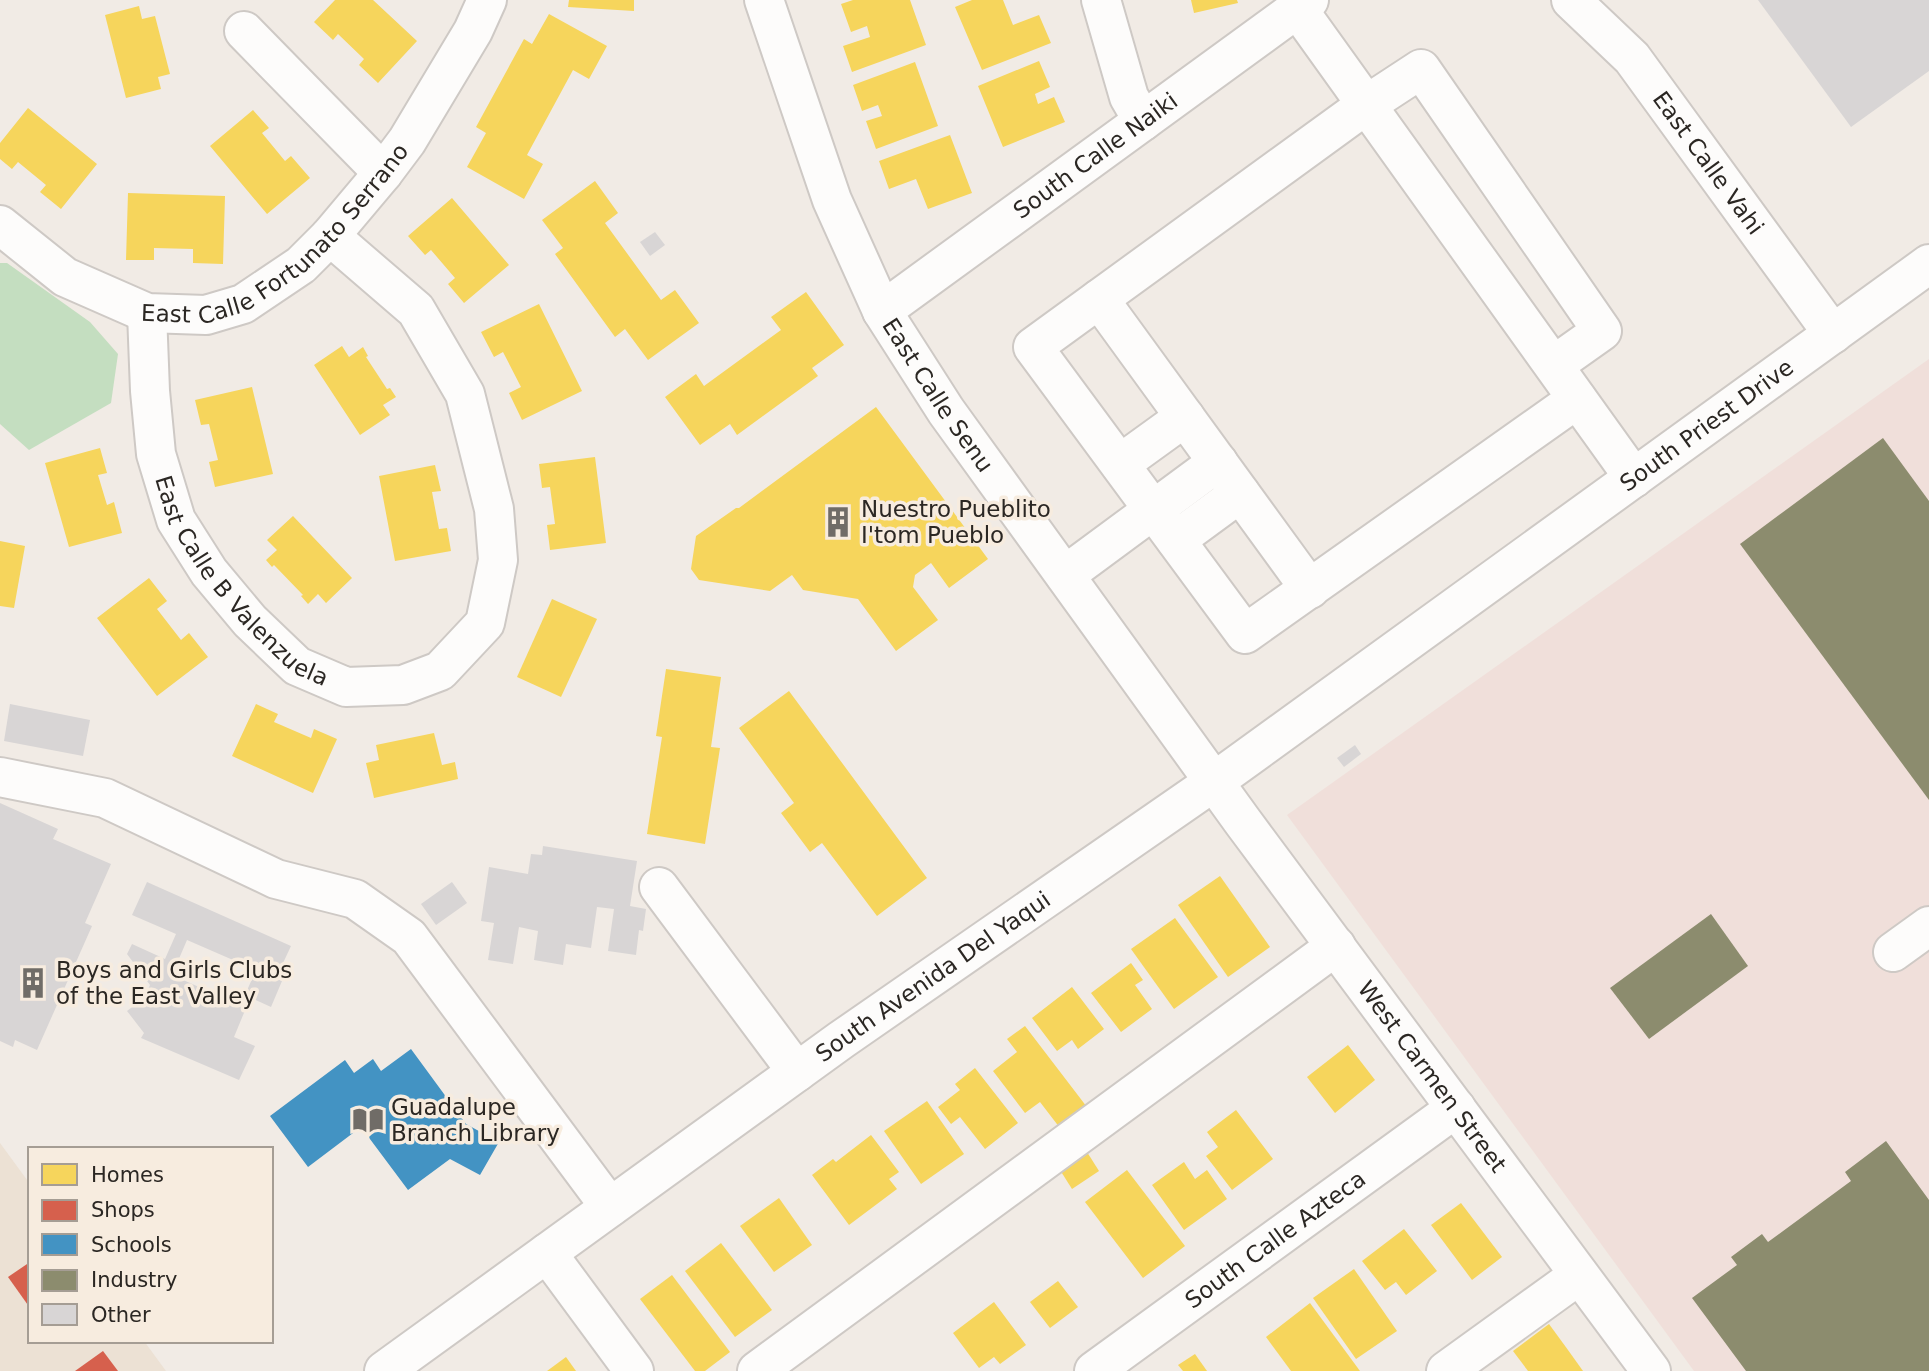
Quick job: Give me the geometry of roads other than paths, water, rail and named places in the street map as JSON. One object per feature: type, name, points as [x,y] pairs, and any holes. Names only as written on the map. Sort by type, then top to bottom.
[{"type":"street","name":"East Calle Fortunato Serrano","points":[[0,225],[65,277],[147,313],[206,315],[243,304],[301,265],[330,236],[383,173],[407,141],[473,31],[487,0]]},
{"type":"street","name":"East Calle Senu","points":[[764,0],[832,200],[882,311],[946,411],[1215,782]]},
{"type":"street","points":[[1101,0],[1129,97],[1143,121]]},
{"type":"street","name":"East Calle Vahi","points":[[1571,0],[1632,58],[1833,334]]},
{"type":"street","points":[[1303,4],[1366,105],[1634,478]]},
{"type":"street","name":"South Calle Naiki","points":[[882,311],[1303,4]]},
{"type":"street","points":[[244,30],[383,173]]},
{"type":"street","points":[[1553,365],[1602,331],[1421,69],[1366,105],[1033,347],[1245,634],[1577,399]]},
{"type":"street","name":"East Calle B Valenzuela","points":[[147,313],[156,454],[176,520],[209,572],[242,611],[297,666],[346,687],[403,685],[440,671],[485,622],[498,560],[495,509],[465,394],[416,310],[330,236]]},
{"type":"street","name":"South Priest Drive","points":[[1485,586],[1929,264]]},
{"type":"street","points":[[1099,299],[1310,589]]},
{"type":"street","points":[[1120,464],[1185,417]]},
{"type":"street","points":[[1165,525],[1218,462]]},
{"type":"street","points":[[1065,575],[1165,525],[1240,493]]},
{"type":"street","name":"South Avenida Del Yaqui","points":[[384,1371],[797,1072],[1215,782],[1485,586]]},
{"type":"street","points":[[0,777],[105,798],[276,879],[355,899],[409,937],[611,1207]]},
{"type":"street","name":"West Carmen Street","points":[[1215,782],[1651,1371]]},
{"type":"street","points":[[659,887],[797,1072]]},
{"type":"street","points":[[1893,952],[1929,926]]},
{"type":"street","points":[[757,1371],[1336,946]]},
{"type":"street","name":"South Calle Azteca","points":[[1094,1371],[1456,1108]]},
{"type":"street","points":[[547,1253],[634,1371]]},
{"type":"street","points":[[1446,1371],[1578,1275]]},
{"type":"place","name":"Nuestro Pueblito I'tom Pueblo","points":[[838,522]]},
{"type":"place","name":"Boys and Girls Clubs of the East Valley","points":[[33,983]]},
{"type":"place","name":"Guadalupe Branch Library","points":[[368,1120]]}]
